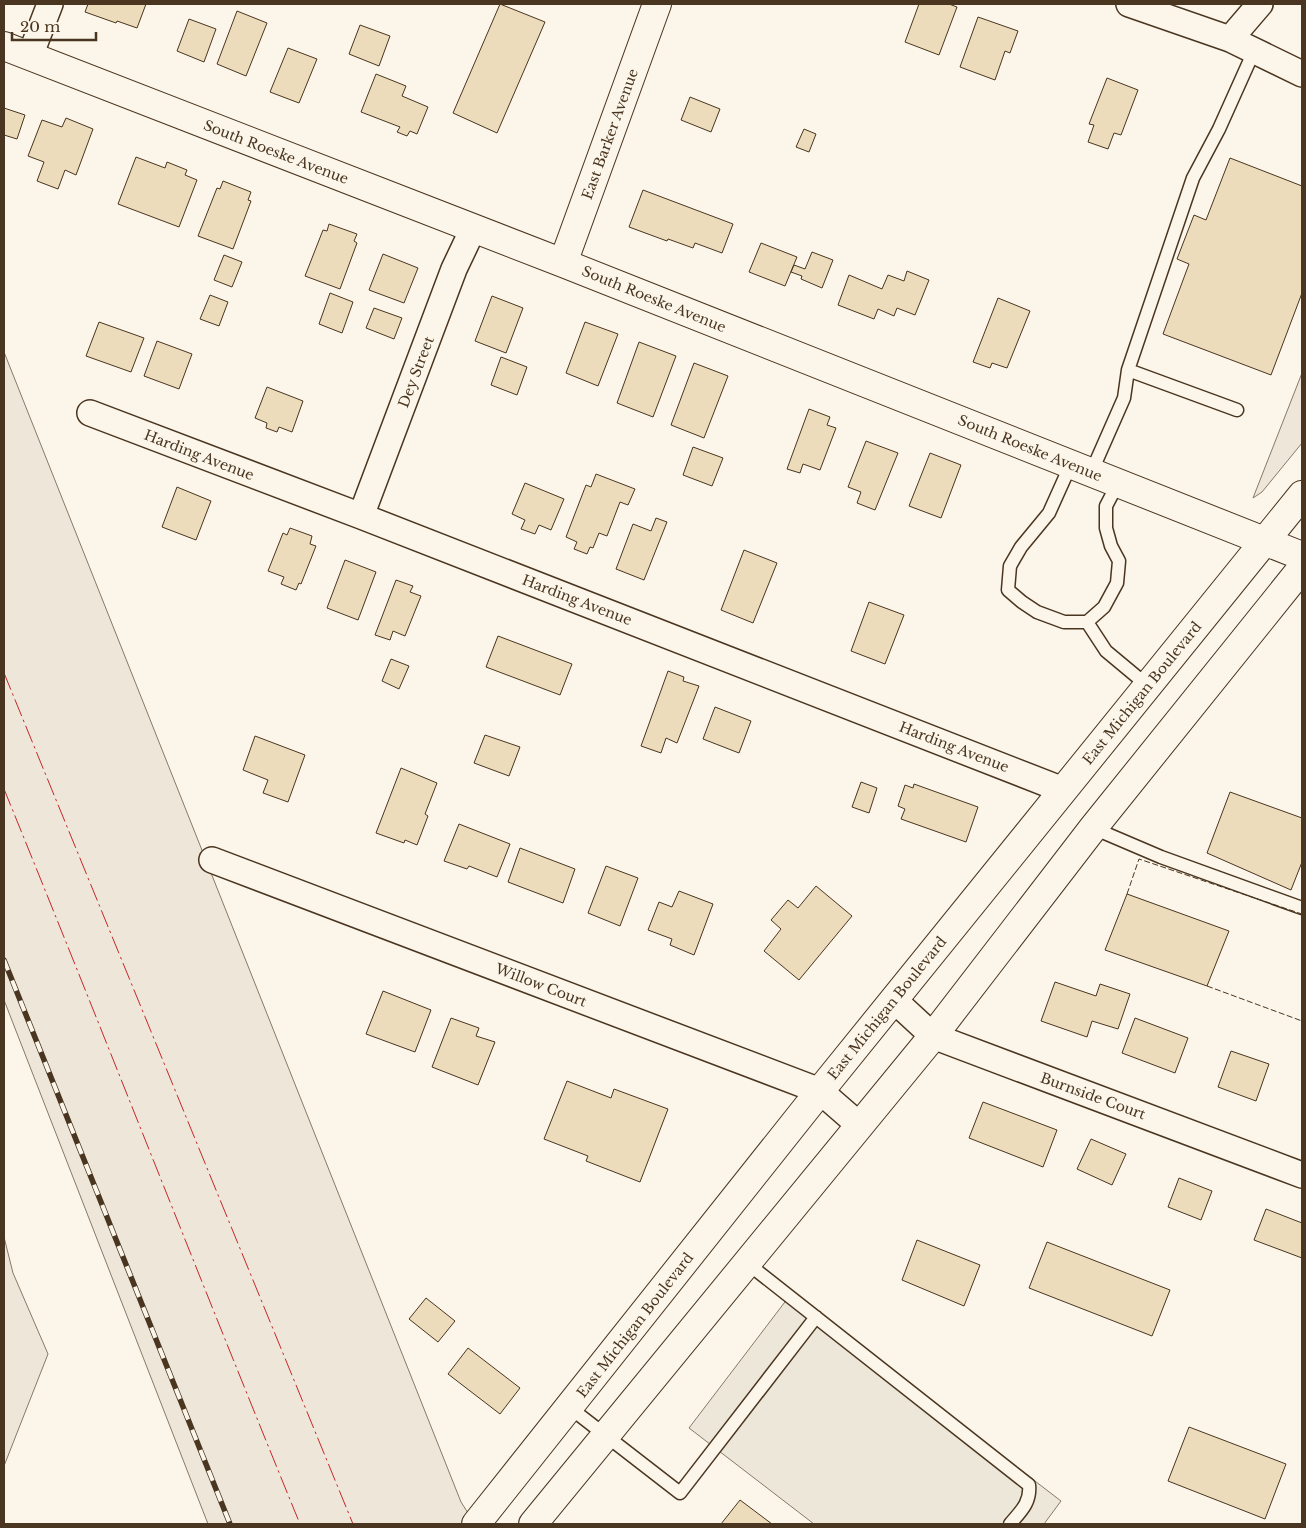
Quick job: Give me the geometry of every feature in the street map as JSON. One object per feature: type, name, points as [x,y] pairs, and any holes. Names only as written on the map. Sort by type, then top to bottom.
[{"type":"main road","name":"East Barker Avenue","points":[[563,263],[657,4]]},
{"type":"main road","name":"South Roeske Avenue","points":[[4,46],[563,263],[1302,556]]},
{"type":"main road","name":"East Michigan Boulevard","points":[[476,1524],[820,1091],[1302,495]]},
{"type":"main road","points":[[533,1524],[933,1036],[1093,828],[1302,568]]},
{"type":"street","points":[[30,56],[50,4]]},
{"type":"street","points":[[1130,4],[1230,39],[1302,74]]},
{"type":"street","points":[[1230,39],[1260,4]]},
{"type":"street","name":"Dey Street","points":[[361,516],[454,269],[473,229]]},
{"type":"street","name":"Harding Avenue","points":[[90,413],[361,516],[1063,790]]},
{"type":"street","name":"Willow Court","points":[[212,860],[820,1091],[860,1125]]},
{"type":"street","name":"Burnside Court","points":[[894,1000],[933,1036],[1302,1175]]},
{"type":"lane","points":[[1118,484],[1106,506],[1106,528],[1119,561],[1117,583],[1104,607],[1086,622],[1064,622],[1037,612],[1008,590],[1010,566],[1021,547],[1081,469],[1124,398],[1128,370],[1193,178],[1219,129],[1254,51]]},
{"type":"lane","points":[[1128,370],[1237,410]]},
{"type":"lane","points":[[1086,622],[1106,652],[1148,686]]},
{"type":"lane","points":[[1093,828],[1161,856],[1302,908]]},
{"type":"lane","points":[[747,1263],[1029,1486],[1028,1503],[1010,1524]]},
{"type":"lane","points":[[569,1407],[680,1493],[816,1317]]},
{"type":"shaded area","points":[[4,352],[461,1502],[475,1524],[208,1524],[4,1000]]},
{"type":"shaded area","points":[[1302,373],[1302,443],[1262,492],[1253,498]]},
{"type":"shaded area","points":[[4,1237],[13,1273],[48,1354],[4,1466]]},
{"type":"shaded area","points":[[791,1294],[1061,1501],[1044,1524],[814,1524],[689,1428]]},
{"type":"building","points":[[88,4],[146,4],[137,28],[85,12]]},
{"type":"building","points":[[500,4],[545,22],[497,133],[453,113]]},
{"type":"building","points":[[919,4],[949,4],[957,7],[939,55],[905,42]]},
{"type":"building","points":[[237,11],[267,23],[246,76],[217,64]]},
{"type":"building","points":[[978,17],[1018,31],[1010,53],[1005,51],[995,80],[960,67]]},
{"type":"building","points":[[189,19],[216,29],[204,62],[177,51]]},
{"type":"building","points":[[360,25],[390,36],[379,66],[349,54]]},
{"type":"building","points":[[288,48],[317,59],[299,103],[270,92]]},
{"type":"building","points":[[376,74],[406,86],[402,96],[428,107],[417,134],[410,131],[407,136],[397,132],[400,127],[361,112]]},
{"type":"building","points":[[1107,78],[1138,90],[1121,135],[1114,133],[1108,149],[1088,142],[1094,125],[1089,124]]},
{"type":"building","points":[[690,97],[720,109],[711,132],[681,120]]},
{"type":"building","points":[[4,108],[25,115],[17,139],[4,135]]},
{"type":"building","points":[[66,118],[93,129],[76,175],[65,170],[58,189],[37,181],[44,162],[28,156],[42,120],[62,127]]},
{"type":"building","points":[[804,129],[816,134],[809,152],[796,147]]},
{"type":"building","points":[[136,157],[165,168],[167,162],[187,170],[185,175],[197,180],[179,227],[118,204]]},
{"type":"building","points":[[1230,158],[1302,186],[1302,293],[1271,375],[1163,334],[1189,264],[1177,259],[1194,215],[1206,220]]},
{"type":"building","points":[[223,181],[251,192],[248,200],[251,201],[233,249],[198,236],[217,188],[220,189]]},
{"type":"building","points":[[643,190],[733,224],[722,253],[695,243],[693,248],[668,239],[667,241],[629,227]]},
{"type":"building","points":[[329,224],[357,234],[354,241],[357,243],[340,289],[305,276],[323,230],[327,231]]},
{"type":"building","points":[[761,243],[797,257],[785,286],[749,272]]},
{"type":"building","points":[[812,252],[833,260],[822,288],[801,279],[802,276],[791,272],[794,265],[805,269]]},
{"type":"building","points":[[383,254],[418,268],[404,303],[369,290]]},
{"type":"building","points":[[224,255],[242,262],[232,287],[214,280]]},
{"type":"building","points":[[907,271],[929,280],[915,315],[897,308],[894,316],[878,309],[874,319],[838,305],[849,275],[882,289],[888,275],[904,281]]},
{"type":"building","points":[[330,293],[353,302],[342,333],[319,324]]},
{"type":"building","points":[[210,295],[228,302],[219,326],[200,319]]},
{"type":"building","points":[[492,296],[523,308],[506,353],[475,341]]},
{"type":"building","points":[[998,298],[1030,311],[1007,368],[992,363],[990,368],[973,362]]},
{"type":"building","points":[[374,308],[402,318],[394,339],[366,328]]},
{"type":"building","points":[[99,322],[144,338],[131,372],[86,356]]},
{"type":"building","points":[[585,322],[618,334],[598,386],[566,373]]},
{"type":"building","points":[[157,341],[192,354],[179,389],[144,376]]},
{"type":"building","points":[[639,342],[676,356],[653,417],[617,403]]},
{"type":"building","points":[[501,357],[527,367],[517,395],[491,385]]},
{"type":"building","points":[[694,363],[728,376],[704,438],[671,425]]},
{"type":"building","points":[[267,387],[303,401],[292,432],[279,427],[277,432],[266,428],[267,423],[255,418]]},
{"type":"building","points":[[809,409],[830,417],[827,425],[836,428],[820,470],[803,464],[800,473],[787,469]]},
{"type":"building","points":[[866,441],[898,453],[875,510],[857,503],[861,492],[848,487]]},
{"type":"building","points":[[693,447],[723,458],[712,486],[683,475]]},
{"type":"building","points":[[930,453],[961,465],[941,518],[909,506]]},
{"type":"building","points":[[596,474],[635,489],[628,505],[620,502],[607,536],[599,533],[593,548],[590,547],[587,554],[574,549],[577,542],[566,537],[586,485],[591,487]]},
{"type":"building","points":[[525,483],[564,499],[551,530],[539,525],[535,534],[521,529],[525,520],[512,514]]},
{"type":"building","points":[[177,487],[211,501],[196,540],[162,527]]},
{"type":"building","points":[[656,518],[667,522],[644,580],[616,569],[633,524],[651,531]]},
{"type":"building","points":[[290,528],[312,536],[310,544],[316,546],[301,584],[299,583],[296,590],[281,584],[284,577],[268,571],[283,533],[287,535]]},
{"type":"building","points":[[744,550],[777,563],[753,623],[721,610]]},
{"type":"building","points":[[345,560],[376,572],[358,620],[327,608]]},
{"type":"building","points":[[396,580],[413,586],[410,592],[421,596],[405,636],[393,631],[390,640],[375,635]]},
{"type":"building","points":[[869,602],[904,615],[885,664],[851,651]]},
{"type":"building","points":[[498,636],[572,664],[560,695],[486,667]]},
{"type":"building","points":[[391,659],[409,666],[399,689],[382,681]]},
{"type":"building","points":[[668,671],[684,677],[683,681],[699,686],[677,743],[666,738],[661,753],[641,746]]},
{"type":"building","points":[[715,707],[751,721],[739,753],[703,739]]},
{"type":"building","points":[[485,735],[520,747],[509,776],[474,763]]},
{"type":"building","points":[[255,736],[305,755],[288,802],[263,793],[268,780],[243,770]]},
{"type":"building","points":[[401,768],[437,783],[425,814],[428,816],[417,845],[405,840],[404,843],[376,833]]},
{"type":"building","points":[[861,782],[877,788],[869,813],[852,807]]},
{"type":"building","points":[[914,784],[978,807],[966,842],[901,819],[905,809],[898,806],[905,785],[913,788]]},
{"type":"building","points":[[1230,792],[1302,818],[1302,862],[1291,890],[1207,853]]},
{"type":"building","points":[[459,824],[510,844],[497,877],[469,866],[467,869],[444,861]]},
{"type":"building","points":[[520,848],[575,869],[563,903],[508,882]]},
{"type":"building","points":[[606,866],[638,878],[620,926],[588,913]]},
{"type":"building","points":[[816,886],[852,916],[799,980],[764,951],[781,929],[771,920],[788,900],[798,908]]},
{"type":"building","points":[[679,891],[713,904],[694,955],[670,945],[672,939],[648,930],[659,902],[672,907]]},
{"type":"building","points":[[1127,894],[1229,931],[1207,986],[1105,950]]},
{"type":"building","points":[[1055,982],[1096,996],[1100,984],[1130,994],[1118,1029],[1092,1021],[1087,1037],[1041,1021]]},
{"type":"building","points":[[383,991],[431,1010],[415,1052],[366,1034]]},
{"type":"building","points":[[451,1018],[479,1028],[476,1036],[495,1042],[478,1085],[432,1067]]},
{"type":"building","points":[[1135,1018],[1188,1038],[1175,1073],[1122,1053]]},
{"type":"building","points":[[1231,1051],[1269,1064],[1256,1101],[1218,1087]]},
{"type":"building","points":[[567,1081],[611,1098],[614,1089],[668,1109],[640,1182],[586,1161],[588,1156],[544,1139]]},
{"type":"building","points":[[983,1102],[1057,1130],[1043,1167],[969,1138]]},
{"type":"building","points":[[1091,1139],[1126,1154],[1112,1185],[1077,1169]]},
{"type":"building","points":[[1179,1178],[1212,1191],[1201,1220],[1168,1207]]},
{"type":"building","points":[[1266,1209],[1302,1223],[1302,1258],[1254,1240]]},
{"type":"building","points":[[917,1240],[980,1265],[964,1306],[902,1280]]},
{"type":"building","points":[[1047,1242],[1170,1290],[1152,1336],[1029,1288]]},
{"type":"building","points":[[426,1298],[455,1321],[438,1342],[409,1319]]},
{"type":"building","points":[[468,1348],[520,1388],[500,1414],[448,1374]]},
{"type":"building","points":[[1189,1427],[1286,1464],[1265,1519],[1168,1481]]},
{"type":"building","points":[[740,1500],[772,1524],[721,1524]]},
{"type":"railway","points":[[4,960],[230,1524]]},
{"type":"fence","points":[[1127,894],[1139,859],[1302,914]]},
{"type":"fence","points":[[1207,986],[1302,1021]]},
{"type":"power","points":[[4,673],[353,1524]]},
{"type":"power","points":[[4,789],[300,1524]]}]
